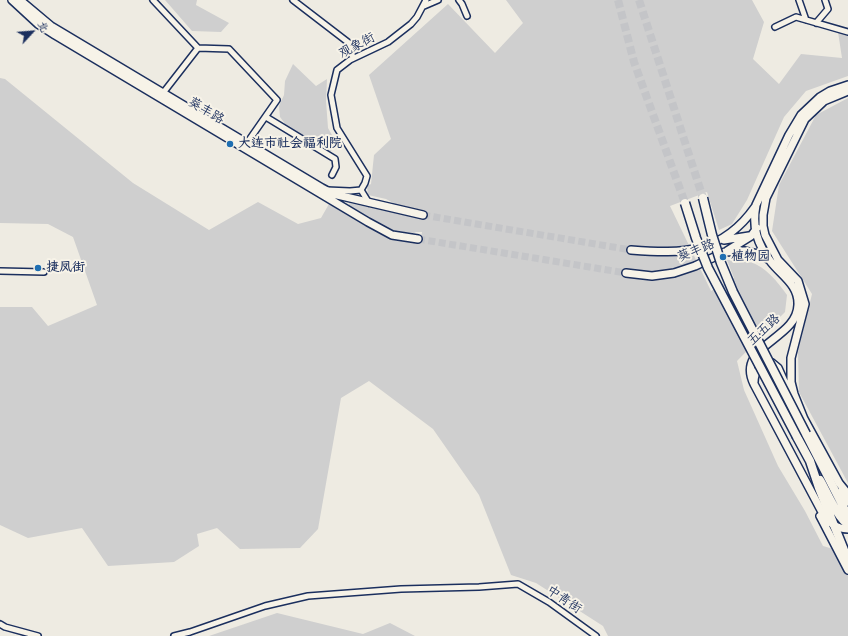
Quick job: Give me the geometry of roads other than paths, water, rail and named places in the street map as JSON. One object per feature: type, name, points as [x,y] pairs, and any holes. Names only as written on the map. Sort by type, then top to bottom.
[{"type":"main road","name":"葵丰路","points":[[12,0],[38,24],[55,35],[368,222],[392,235],[418,239]]},
{"type":"main road","name":"葵丰路","points":[[20,0],[51,26],[325,190],[334,194],[423,215]]},
{"type":"main road","points":[[770,247],[753,234],[756,205],[801,115],[820,97],[830,91],[848,85]]},
{"type":"main road","name":"五五路","points":[[848,91],[824,101],[805,119],[766,198],[763,215],[763,226],[770,247],[778,260],[798,281],[805,304],[791,358],[791,382],[794,394],[804,419],[839,483],[848,494]]},
{"type":"main road","points":[[703,198],[712,235],[721,263],[733,292],[848,516]]},
{"type":"main road","name":"五五路","points":[[685,203],[696,238],[708,268],[810,461],[819,488],[848,560]]},
{"type":"main road","name":"葵丰路","points":[[631,250],[683,252],[722,240],[740,225],[756,205]]},
{"type":"main road","points":[[725,252],[753,234],[763,215]]},
{"type":"main road","points":[[722,240],[753,234]]},
{"type":"main road","points":[[732,238],[735,246]]},
{"type":"main road","name":"五五路","points":[[759,240],[771,262],[791,283],[798,296],[798,307],[792,322],[753,358],[750,370],[751,377],[780,435],[822,512],[827,520],[835,526]]},
{"type":"main road","name":"葵丰路","points":[[626,273],[652,276],[674,272],[695,266],[725,252],[744,251],[762,255],[771,262]]},
{"type":"main road","points":[[754,384],[756,373],[764,364],[768,362],[775,364],[790,396],[804,419]]},
{"type":"main road","points":[[780,435],[848,570]]},
{"type":"main road","points":[[810,461],[839,514],[845,523],[848,524]]},
{"type":"main road","points":[[839,483],[848,502]]},
{"type":"main road","points":[[835,526],[841,529],[848,528]]},
{"type":"street","points":[[154,0],[198,48],[230,49],[277,100],[247,143]]},
{"type":"street","points":[[293,0],[349,43],[353,58]]},
{"type":"street","name":"观象街","points":[[361,190],[367,176],[337,128],[331,95],[337,70],[353,58],[388,42],[417,17],[426,0]]},
{"type":"street","points":[[423,7],[438,0]]},
{"type":"street","points":[[459,0],[467,16]]},
{"type":"street","points":[[799,0],[806,20]]},
{"type":"street","points":[[816,23],[828,10],[825,0]]},
{"type":"street","points":[[775,27],[796,17],[848,32]]},
{"type":"street","points":[[163,93],[198,48]]},
{"type":"street","points":[[266,117],[334,159],[336,167],[332,175]]},
{"type":"street","points":[[325,190],[361,190],[369,202]]},
{"type":"street","points":[[0,271],[44,272]]},
{"type":"street","name":"中青街","points":[[174,636],[190,632],[265,606],[308,596],[402,589],[479,587],[518,584],[554,606],[596,636]]},
{"type":"street","points":[[0,624],[5,627],[38,636]]},
{"type":"tunnel","points":[[618,0],[634,62],[685,203]]},
{"type":"tunnel","points":[[639,0],[703,198]]},
{"type":"tunnel","points":[[423,215],[631,250]]},
{"type":"tunnel","points":[[418,239],[626,273]]},
{"type":"place","name":"大连市社会福利院","points":[[230,144]]},
{"type":"place","name":"植物园","points":[[723,257]]},
{"type":"place","name":"捷凤街","points":[[38,268]]}]
